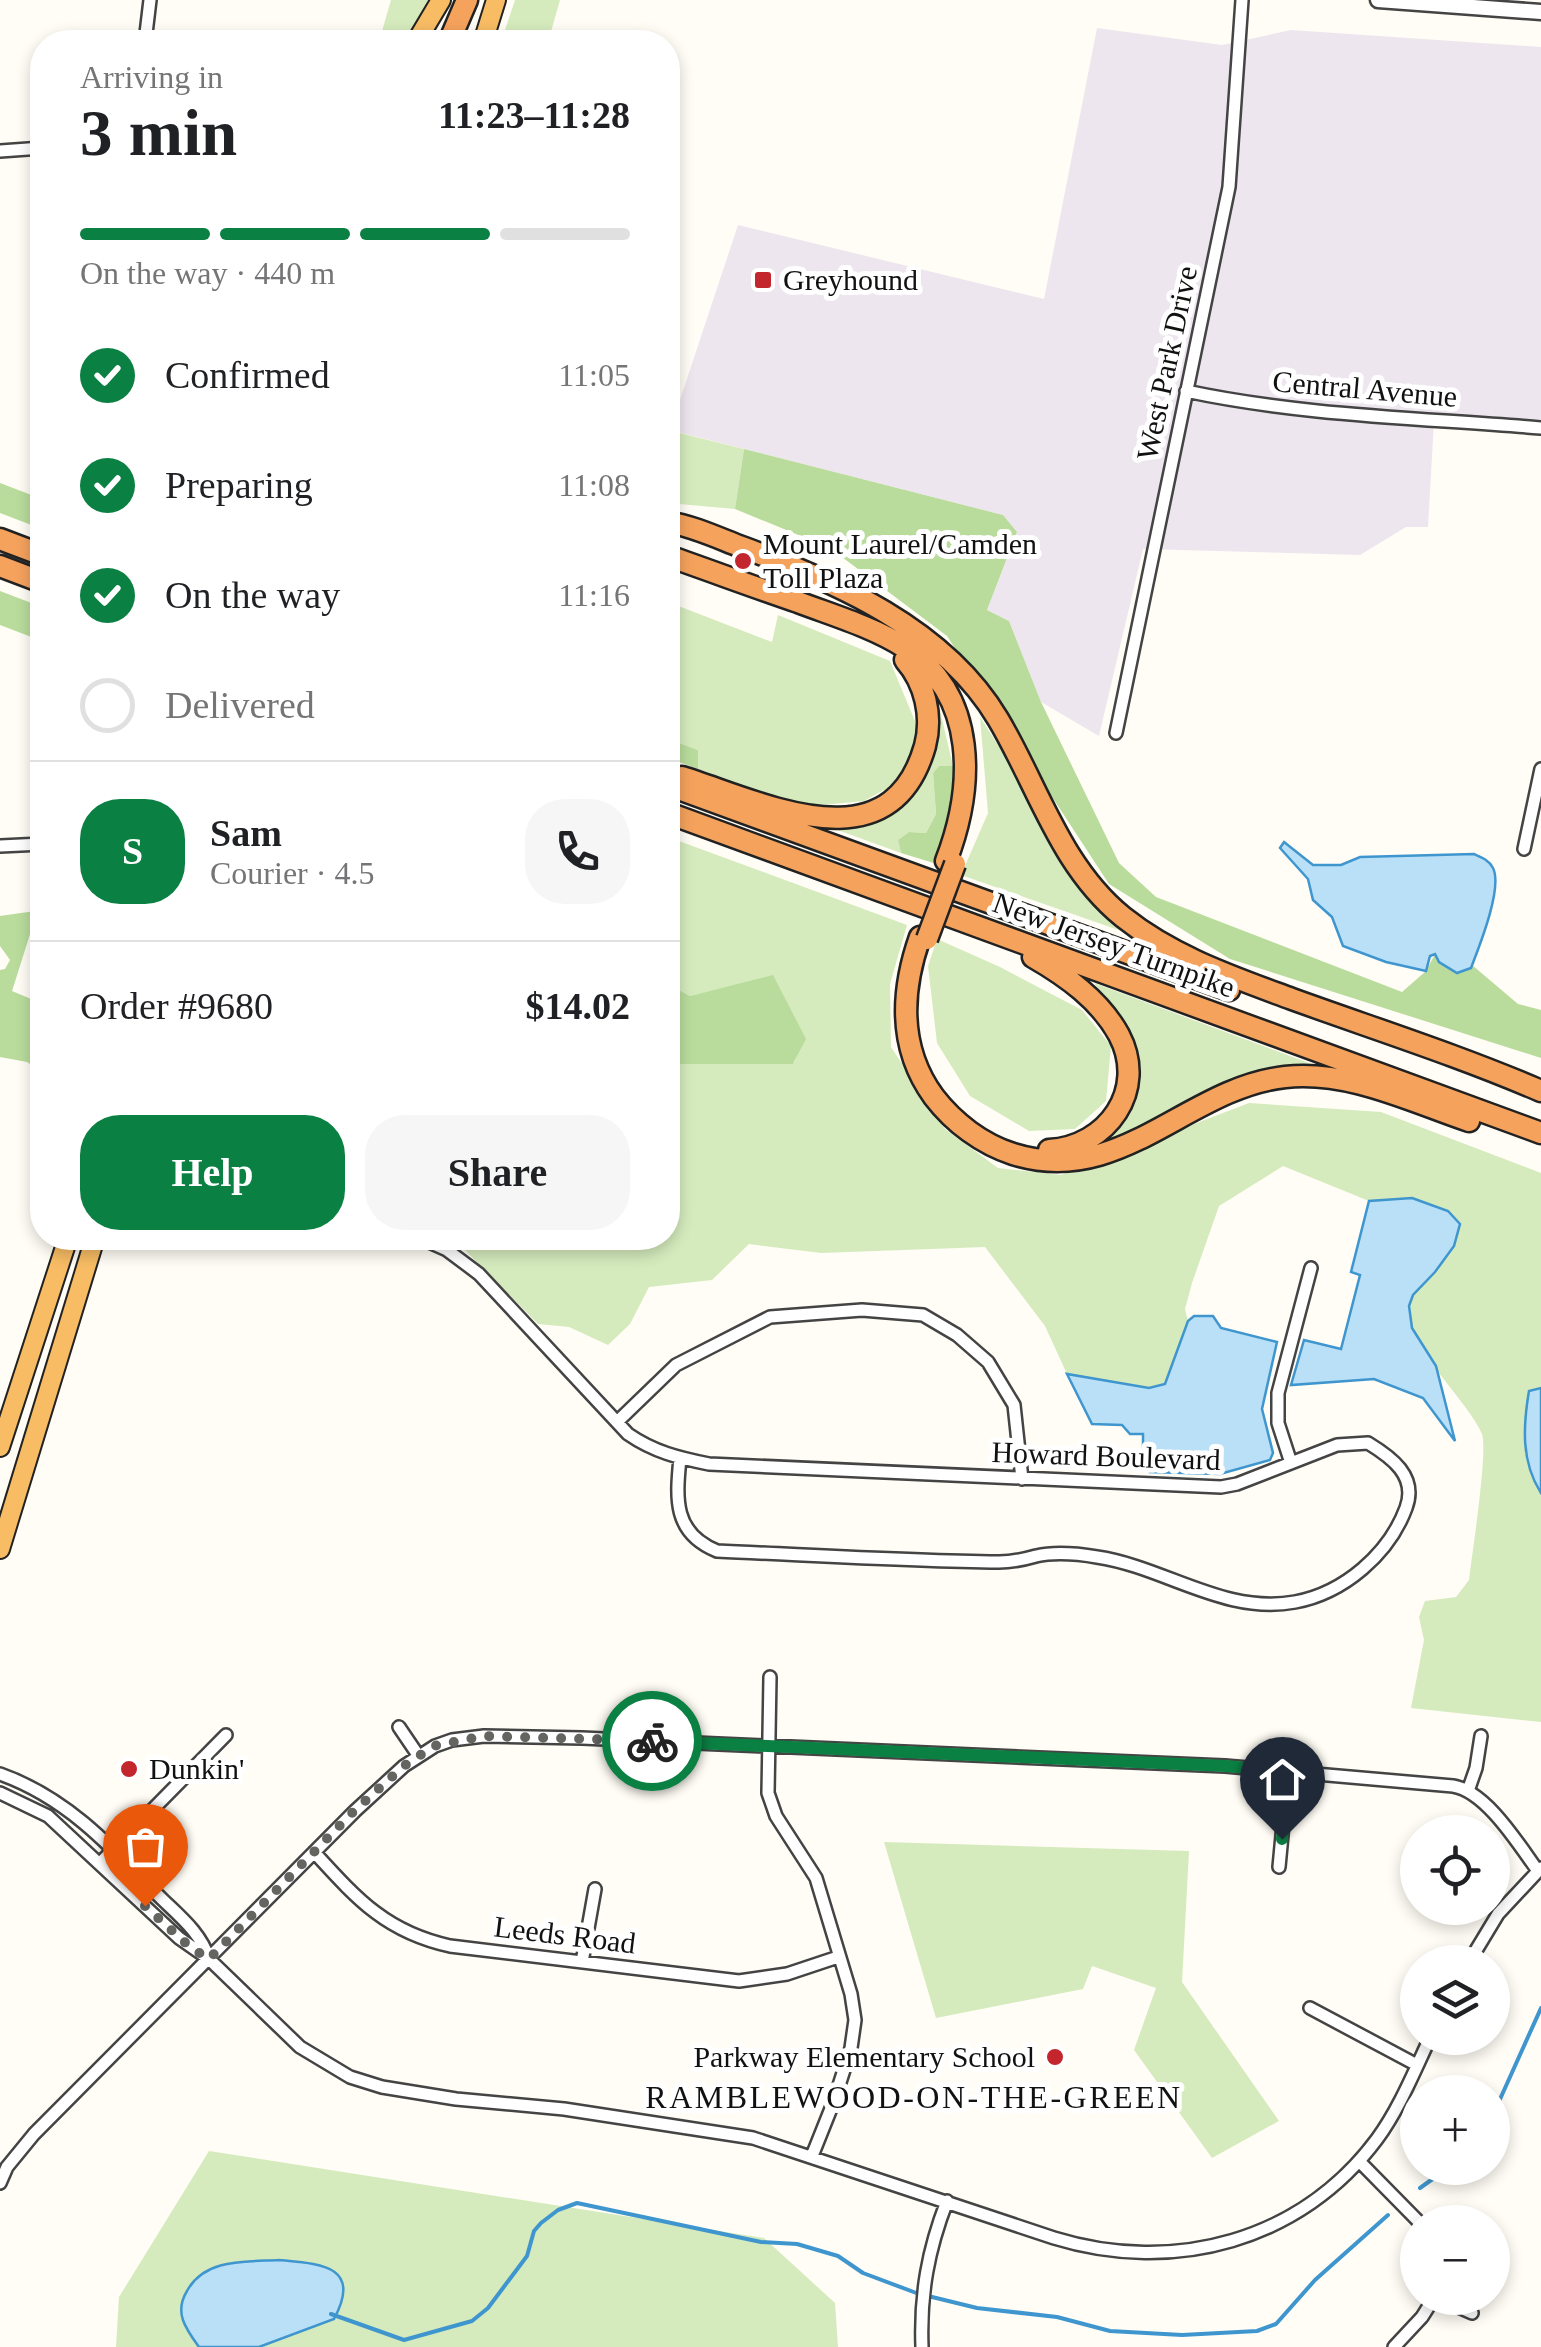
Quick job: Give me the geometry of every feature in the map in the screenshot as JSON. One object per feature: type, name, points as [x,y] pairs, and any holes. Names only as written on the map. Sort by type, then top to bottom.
[{"type":"highway","points":[[423,30],[441,0]]},
{"type":"highway","points":[[455,30],[469,0]]},
{"type":"highway","points":[[461,30],[469,0]]},
{"type":"highway","points":[[486,30],[496,0]]},
{"type":"highway","points":[[680,526],[815,575],[920,634],[979,691],[1008,735],[1073,862],[1096,891],[1124,918],[1170,949],[1541,1091]]},
{"type":"highway","points":[[0,540],[30,551]]},
{"type":"highway","points":[[680,560],[899,644],[923,663],[949,698],[960,724],[968,767],[951,862]]},
{"type":"highway","points":[[0,566],[30,577]]},
{"type":"highway","points":[[872,607],[937,663],[957,692],[971,723],[977,754],[977,788],[906,989],[907,1034],[928,1088],[947,1112],[980,1139],[1006,1152],[1048,1162],[1103,1155],[1235,1091],[1263,1081],[1299,1076],[1350,1082],[1541,1144]]},
{"type":"highway","points":[[680,776],[822,819],[854,817],[884,804],[909,780],[920,759],[927,738],[927,708],[912,667],[868,631]]},
{"type":"highway","name":"New Jersey Turnpike","points":[[680,789],[1541,1102]]},
{"type":"highway","name":"New Jersey Turnpike","points":[[680,817],[1541,1133]]},
{"type":"highway","points":[[852,881],[873,896],[1032,956],[1059,972],[1095,1003],[1119,1034],[1128,1067],[1124,1101],[1106,1127],[1074,1146],[1035,1149],[993,1134],[958,1109],[929,1068],[917,1026],[916,984],[923,938]]},
{"type":"highway","points":[[0,1446],[64,1250]]},
{"type":"highway","points":[[0,1550],[92,1250]]},
{"type":"street","points":[[146,30],[150,0]]},
{"type":"street","name":"West Park Drive","points":[[1116,733],[1229,188],[1242,0]]},
{"type":"street","points":[[1378,0],[1541,12]]},
{"type":"street","points":[[0,151],[30,149]]},
{"type":"street","name":"Central Avenue","points":[[1186,392],[1286,409],[1541,428]]},
{"type":"street","points":[[1524,848],[1541,768]]},
{"type":"street","points":[[0,846],[30,845]]},
{"type":"street","name":"Howard Boulevard","points":[[446,1250],[479,1274],[617,1422],[648,1448],[680,1458],[709,1464],[1222,1487],[1336,1446],[1368,1443],[1401,1467],[1409,1500],[1388,1541],[1350,1580],[1324,1594],[1295,1602],[1248,1605],[1098,1557],[1038,1556],[1020,1562],[1000,1562],[717,1551],[700,1544],[687,1530],[677,1492],[680,1458]]},
{"type":"street","points":[[1292,1463],[1278,1423],[1278,1393],[1311,1268]]},
{"type":"street","points":[[617,1422],[676,1365],[770,1316],[862,1310],[924,1316],[957,1335],[988,1362],[1014,1404],[1022,1479]]},
{"type":"street","points":[[770,1677],[767,1747],[772,1803],[816,1878],[853,2006],[854,2034],[812,2156]]},
{"type":"street","points":[[400,1728],[418,1756]]},
{"type":"street","points":[[100,1863],[226,1734]]},
{"type":"street","points":[[0,2183],[24,2145],[314,1852],[390,1778],[418,1756],[452,1740],[484,1736],[1226,1766],[1453,1786],[1468,1791],[1492,1812],[1540,1869],[1498,1914],[1479,1945]]},
{"type":"street","points":[[1468,1791],[1480,1736]]},
{"type":"street","points":[[1280,1867],[1288,1772]]},
{"type":"street","points":[[0,1774],[64,1806],[113,1848],[197,1934],[209,1959]]},
{"type":"street","points":[[0,1793],[48,1816],[179,1938],[209,1959],[300,2047],[350,2077],[456,2100],[564,2110],[734,2134],[812,2156],[1076,2245],[1120,2252],[1188,2251],[1232,2242],[1275,2225],[1314,2201],[1359,2161],[1391,2117],[1422,2055]]},
{"type":"street","name":"Leeds Road","points":[[314,1852],[382,1920],[420,1938],[450,1946],[739,1981],[776,1977],[838,1957]]},
{"type":"street","points":[[582,1962],[594,1889]]},
{"type":"street","points":[[1310,2008],[1417,2065]]},
{"type":"street","points":[[1359,2161],[1402,2205]]},
{"type":"street","points":[[922,2347],[924,2276],[929,2249],[947,2201]]},
{"type":"street","points":[[1394,2347],[1423,2315]]},
{"type":"shaded area","points":[[1097,28],[1222,45],[1291,30],[1541,47],[1541,428],[1434,422],[1428,527],[1406,527],[1360,555],[1143,549],[1099,736],[1041,702],[1009,621],[987,610],[1017,532],[1003,515],[680,433],[680,400],[738,225],[1044,299]]},
{"type":"green space","points":[[391,0],[432,0],[412,30],[382,30]]},
{"type":"green space","points":[[515,0],[560,0],[551,30],[505,30]]},
{"type":"green space","points":[[680,433],[744,449],[735,509],[680,504]]},
{"type":"green space","points":[[744,449],[1003,515],[1017,532],[987,610],[1009,621],[1041,702],[1119,863],[1156,897],[1402,992],[1426,971],[1435,954],[1457,973],[1472,965],[1518,1004],[1541,1010],[1541,1058],[1230,959],[1109,884],[947,636],[830,548],[735,509]]},
{"type":"green space","points":[[0,483],[30,494],[30,524],[0,513]]},
{"type":"green space","points":[[0,591],[30,602],[30,636],[0,625]]},
{"type":"green space","points":[[680,607],[772,642],[778,615],[890,661],[917,726],[904,779],[864,801],[801,807],[698,769],[698,750],[680,743]]},
{"type":"green space","points":[[938,702],[953,766],[939,766],[933,773],[936,814],[926,833],[909,832],[898,840],[901,853],[832,828],[894,811],[916,791],[928,762]]},
{"type":"green space","points":[[980,717],[1130,934],[961,875],[988,813]]},
{"type":"green space","points":[[680,743],[698,750],[698,769],[680,762]]},
{"type":"green space","points":[[939,766],[953,766],[955,788],[937,864],[901,853],[898,840],[909,832],[926,833],[936,814],[933,773]]},
{"type":"green space","points":[[680,841],[907,925],[890,984],[891,1047],[945,1129],[998,1168],[1061,1175],[1249,1103],[1381,1112],[1541,1173],[1541,1722],[1411,1708],[1424,1640],[1419,1617],[1425,1601],[1456,1597],[1469,1580],[1483,1445],[1474,1420],[1434,1366],[1412,1327],[1409,1310],[1414,1294],[1435,1272],[1394,1200],[1369,1201],[1283,1166],[1219,1206],[1192,1283],[1185,1309],[1188,1321],[1176,1358],[1165,1384],[1149,1388],[1067,1374],[1045,1326],[985,1247],[821,1253],[749,1244],[712,1280],[649,1287],[630,1324],[608,1345],[569,1327],[538,1324],[465,1250],[680,1250],[680,1064],[794,1063],[805,1039],[773,976],[690,996],[680,991]]},
{"type":"green space","points":[[30,912],[30,934],[12,991],[30,998],[30,1064],[0,1057],[0,970],[10,960],[0,946],[0,916]]},
{"type":"green space","points":[[937,939],[1082,1010],[1111,1046],[1106,1101],[1075,1129],[1029,1131],[970,1096],[937,1043],[928,966]]},
{"type":"green space","points":[[773,975],[806,1039],[793,1064],[680,1064],[680,991],[690,996]]},
{"type":"green space","points":[[1094,983],[1314,1065],[1256,1073],[1104,1144],[1131,1112],[1138,1071],[1123,1025]]},
{"type":"green space","points":[[884,1842],[1189,1851],[1182,1982],[1279,2121],[1212,2158],[1134,2050],[1156,1988],[1092,1966],[1083,1989],[936,2018]]},
{"type":"green space","points":[[209,2151],[764,2238],[835,2303],[838,2347],[116,2347],[119,2297]]},
{"type":"water","points":[[1284,842],[1313,865],[1341,865],[1360,857],[1474,854],[1485,859],[1493,868],[1495,889],[1471,968],[1457,973],[1439,962],[1435,954],[1430,956],[1426,971],[1343,946],[1332,917],[1313,900],[1308,879],[1280,848]]},
{"type":"water","points":[[1412,1198],[1448,1211],[1460,1224],[1454,1246],[1413,1295],[1409,1306],[1412,1328],[1436,1366],[1455,1441],[1423,1398],[1374,1379],[1291,1385],[1304,1340],[1341,1349],[1360,1275],[1351,1272],[1369,1201]]},
{"type":"water","points":[[1194,1316],[1213,1316],[1221,1328],[1277,1342],[1262,1409],[1273,1453],[1270,1460],[1220,1474],[1150,1472],[1151,1453],[1143,1452],[1143,1434],[1130,1434],[1122,1425],[1092,1424],[1067,1374],[1149,1388],[1165,1384],[1188,1321]]},
{"type":"water","points":[[1541,1388],[1541,1493],[1530,1469],[1525,1430],[1529,1391]]},
{"type":"water","points":[[279,2260],[322,2266],[340,2278],[342,2301],[334,2319],[259,2347],[199,2347],[181,2313],[183,2299],[195,2280],[227,2264]]},
{"type":"waterway","points":[[1510,2077],[1541,2008]]},
{"type":"waterway","points":[[1420,2188],[1424,2185]]},
{"type":"waterway","points":[[331,2314],[404,2340],[472,2321],[488,2308],[527,2256],[534,2231],[541,2223],[558,2210],[577,2203],[761,2242],[797,2244],[838,2256],[863,2273],[919,2294]]},
{"type":"waterway","points":[[928,2296],[977,2308],[1057,2317],[1110,2331],[1182,2335],[1257,2331],[1276,2324],[1315,2280],[1388,2215]]},
{"type":"way so far","points":[[145,1906],[209,1959],[354,1811],[404,1766],[434,1746],[484,1736],[652,1741]]},
{"type":"place","name":"Greyhound","points":[[763,280]]},
{"type":"place","name":"Mount Laurel/Camden Toll Plaza","points":[[743,561]]},
{"type":"place","name":"Dunkin'","points":[[129,1769]]},
{"type":"place","name":"Parkway Elementary School","points":[[1055,2057]]},
{"type":"district","name":"RAMBLEWOOD-ON-THE-GREEN","points":[[914,2097]]},
{"type":"route","points":[[652,1741],[1288,1772],[1282,1839]]}]
